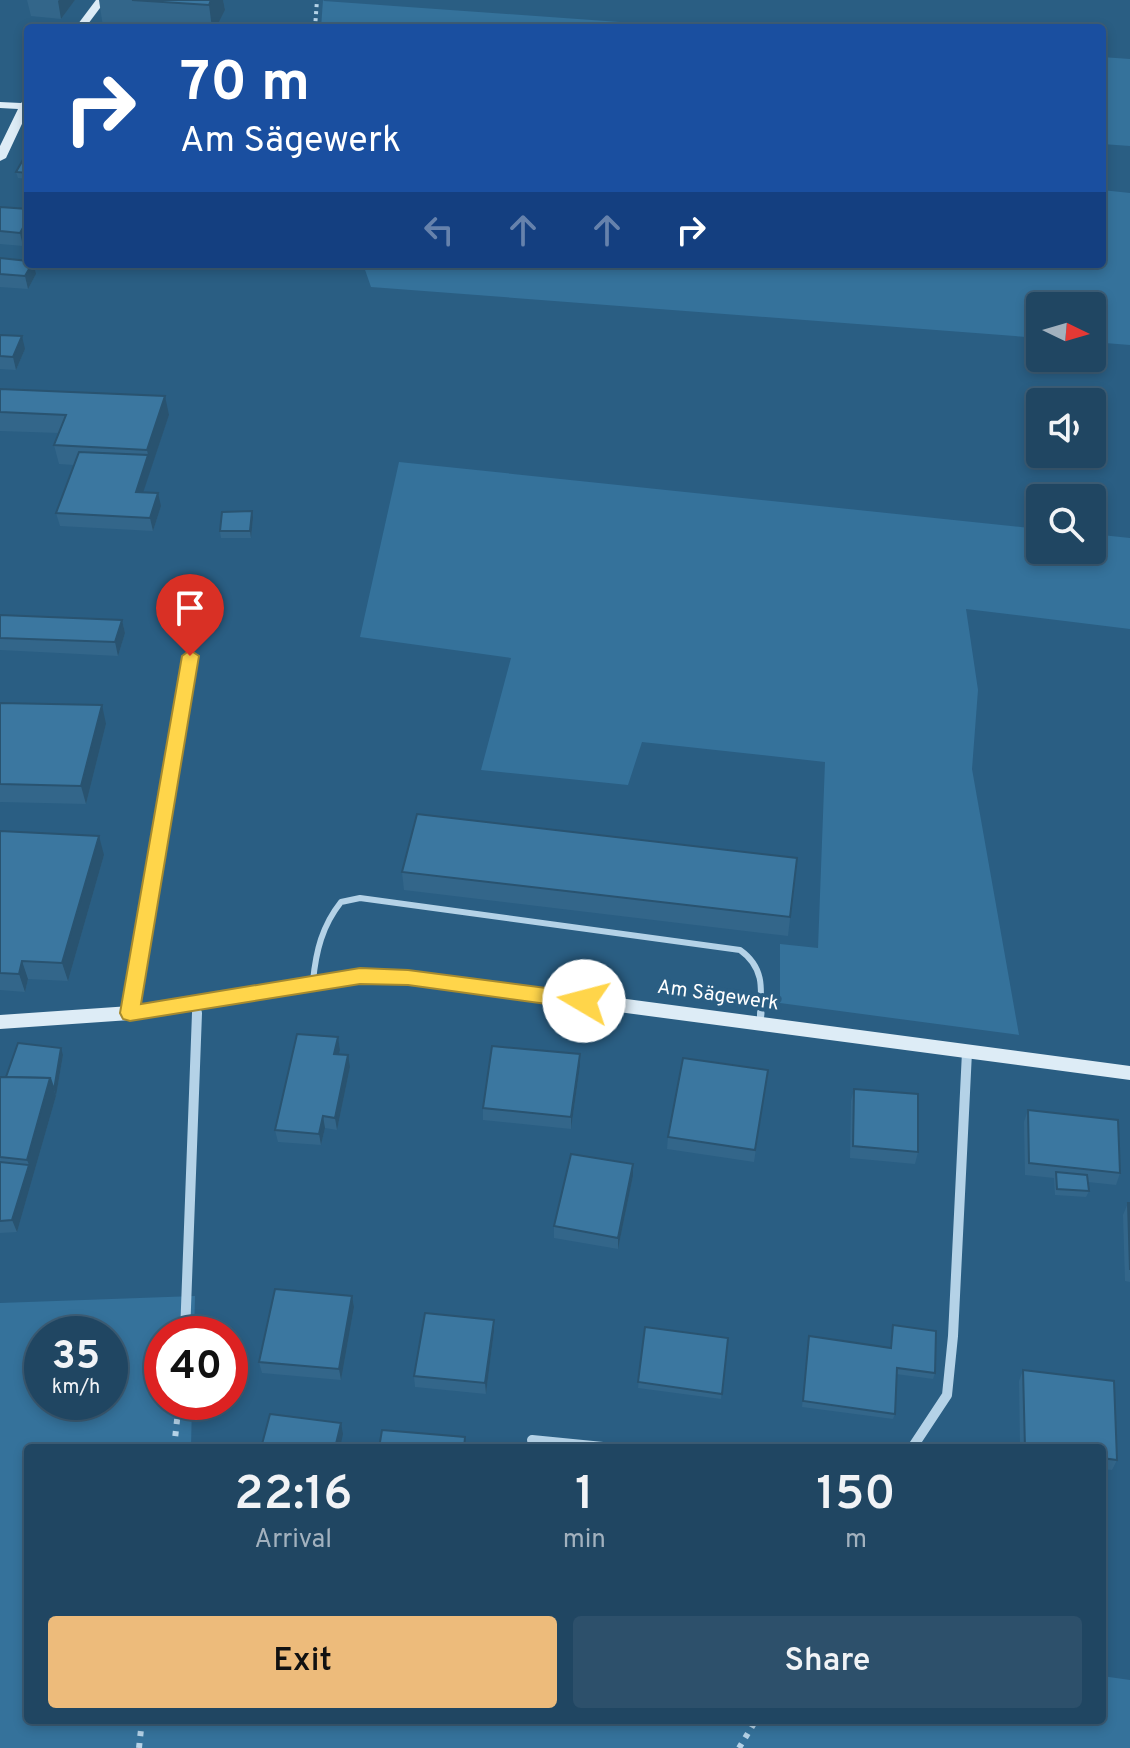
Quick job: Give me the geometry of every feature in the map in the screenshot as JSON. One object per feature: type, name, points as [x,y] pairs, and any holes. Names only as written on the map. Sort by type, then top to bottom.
[{"type":"street","points":[[83,24],[101,0]]},
{"type":"street","points":[[0,105],[24,104]]},
{"type":"street","points":[[0,158],[24,110]]},
{"type":"street","points":[[130,1013],[190,656]]},
{"type":"street","name":"Am Sägewerk","points":[[0,1022],[130,1013],[360,976],[408,977],[1130,1073]]},
{"type":"street","points":[[186,1316],[197,1004]]},
{"type":"street","points":[[915,1444],[947,1395],[953,1336],[967,1052]]},
{"type":"street","points":[[532,1440],[572,1444]]},
{"type":"lane","points":[[313,985],[316,947],[322,929],[341,902],[360,898],[740,950],[753,957],[759,966],[760,1024]]},
{"type":"path","points":[[315,24],[317,0]]},
{"type":"path","points":[[174,1444],[177,1420]]},
{"type":"path","points":[[139,1748],[142,1724]]},
{"type":"path","points":[[739,1748],[754,1724]]},
{"type":"shaded area","points":[[323,0],[648,24],[321,24]]},
{"type":"shaded area","points":[[1106,57],[1130,59],[1130,146],[1106,144]]},
{"type":"shaded area","points":[[1106,190],[1130,193],[1130,345],[1106,343],[1106,292],[1026,292],[1026,337],[371,287],[364,268],[1106,268]]},
{"type":"shaded area","points":[[399,462],[1026,528],[1026,564],[1106,564],[1106,535],[1130,538],[1130,629],[966,609],[978,690],[972,769],[1019,1035],[780,1003],[780,944],[818,948],[825,762],[642,742],[628,785],[481,770],[511,658],[360,637]]},
{"type":"shaded area","points":[[195,1296],[194,1316],[144,1316],[144,1420],[192,1420],[191,1444],[24,1444],[24,1724],[1106,1724],[1106,1677],[1130,1680],[1130,1748],[0,1748],[0,1303]]},
{"type":"building","points":[[132,0],[211,0],[209,5]]},
{"type":"building","points":[[24,158],[24,173],[16,172]]},
{"type":"building","points":[[0,207],[24,209],[24,226],[20,233],[0,231]]},
{"type":"building","points":[[0,258],[24,261],[24,268],[30,268],[25,276],[0,274]]},
{"type":"building","points":[[0,335],[22,336],[13,357],[0,356]]},
{"type":"building","points":[[0,389],[165,396],[147,450],[54,445],[66,415],[0,412]]},
{"type":"building","points":[[79,452],[148,455],[136,492],[158,493],[150,518],[56,513]]},
{"type":"building","points":[[252,511],[250,531],[220,531],[222,512]]},
{"type":"building","points":[[0,615],[122,620],[115,642],[0,638]]},
{"type":"building","points":[[0,703],[102,705],[81,786],[0,784]]},
{"type":"building","points":[[417,814],[797,858],[790,917],[402,872]]},
{"type":"building","points":[[0,831],[99,836],[62,963],[22,961],[19,974],[0,973]]},
{"type":"building","points":[[297,1034],[338,1037],[334,1054],[348,1055],[335,1118],[323,1116],[319,1134],[275,1130]]},
{"type":"building","points":[[18,1043],[61,1048],[54,1090],[50,1078],[6,1077]]},
{"type":"building","points":[[492,1046],[580,1054],[571,1117],[483,1108]]},
{"type":"building","points":[[683,1058],[768,1070],[755,1150],[668,1137]]},
{"type":"building","points":[[0,1077],[50,1078],[27,1160],[0,1157]]},
{"type":"building","points":[[854,1089],[918,1094],[918,1152],[853,1146]]},
{"type":"building","points":[[1028,1110],[1118,1120],[1120,1173],[1029,1163]]},
{"type":"building","points":[[571,1154],[633,1164],[618,1238],[554,1226]]},
{"type":"building","points":[[0,1162],[29,1165],[12,1220],[0,1221]]},
{"type":"building","points":[[1056,1172],[1087,1175],[1089,1191],[1057,1189]]},
{"type":"building","points":[[1128,1203],[1130,1203],[1130,1270]]},
{"type":"building","points":[[275,1289],[352,1296],[339,1369],[259,1362]]},
{"type":"building","points":[[425,1313],[494,1320],[485,1383],[414,1376]]},
{"type":"building","points":[[893,1325],[936,1331],[935,1373],[897,1368],[895,1414],[803,1401],[809,1336],[891,1348]]},
{"type":"building","points":[[645,1327],[728,1338],[722,1394],[638,1382]]},
{"type":"building","points":[[1023,1370],[1114,1381],[1117,1460],[1106,1459],[1106,1444],[1025,1444]]},
{"type":"building","points":[[270,1414],[341,1423],[336,1444],[262,1444]]},
{"type":"building","points":[[382,1430],[465,1437],[464,1444],[380,1444]]},
{"type":"route","points":[[190,656],[130,1013],[360,976],[408,977],[584,1001]]}]
